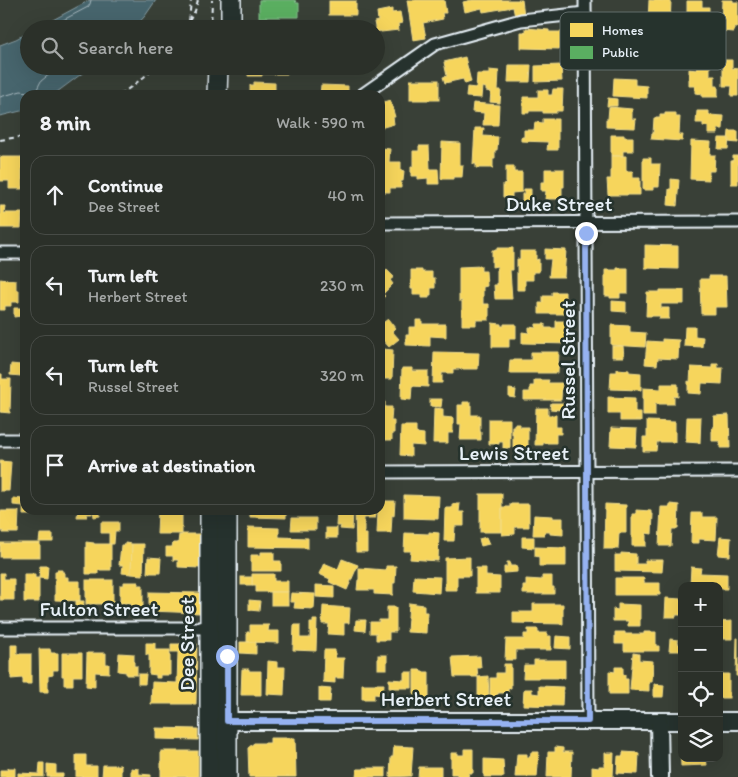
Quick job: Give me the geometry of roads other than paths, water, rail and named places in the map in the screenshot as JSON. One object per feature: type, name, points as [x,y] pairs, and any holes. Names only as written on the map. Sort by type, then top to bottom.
[{"type":"main road","points":[[219,20],[220,0]]},
{"type":"main road","points":[[231,0],[231,20]]},
{"type":"main road","points":[[217,90],[218,75]]},
{"type":"main road","points":[[229,90],[230,75]]},
{"type":"main road","name":"Dee Street","points":[[210,515],[219,628]]},
{"type":"main road","name":"Dee Street","points":[[227,515],[219,628],[219,721],[227,777]]},
{"type":"main road","name":"Herbert Street","points":[[219,721],[678,721]]},
{"type":"main road","name":"Dee Street","points":[[210,777],[219,721]]},
{"type":"main road","points":[[660,721],[660,777]]},
{"type":"main road","points":[[723,721],[738,721]]},
{"type":"street","points":[[369,90],[435,44],[520,20],[560,16]]},
{"type":"street","name":"Russel Street","points":[[585,70],[588,721]]},
{"type":"street","name":"Duke Street","points":[[385,223],[738,222]]},
{"type":"street","points":[[0,253],[20,253]]},
{"type":"street","points":[[0,440],[20,440]]},
{"type":"street","name":"Lewis Street","points":[[385,472],[738,471]]},
{"type":"street","name":"Fulton Street","points":[[0,628],[219,628]]},
{"type":"water","points":[[90,0],[156,0],[141,20],[53,20]]},
{"type":"water","points":[[20,37],[20,75],[80,75],[60,90],[20,90],[20,111],[0,116],[0,45]]}]
